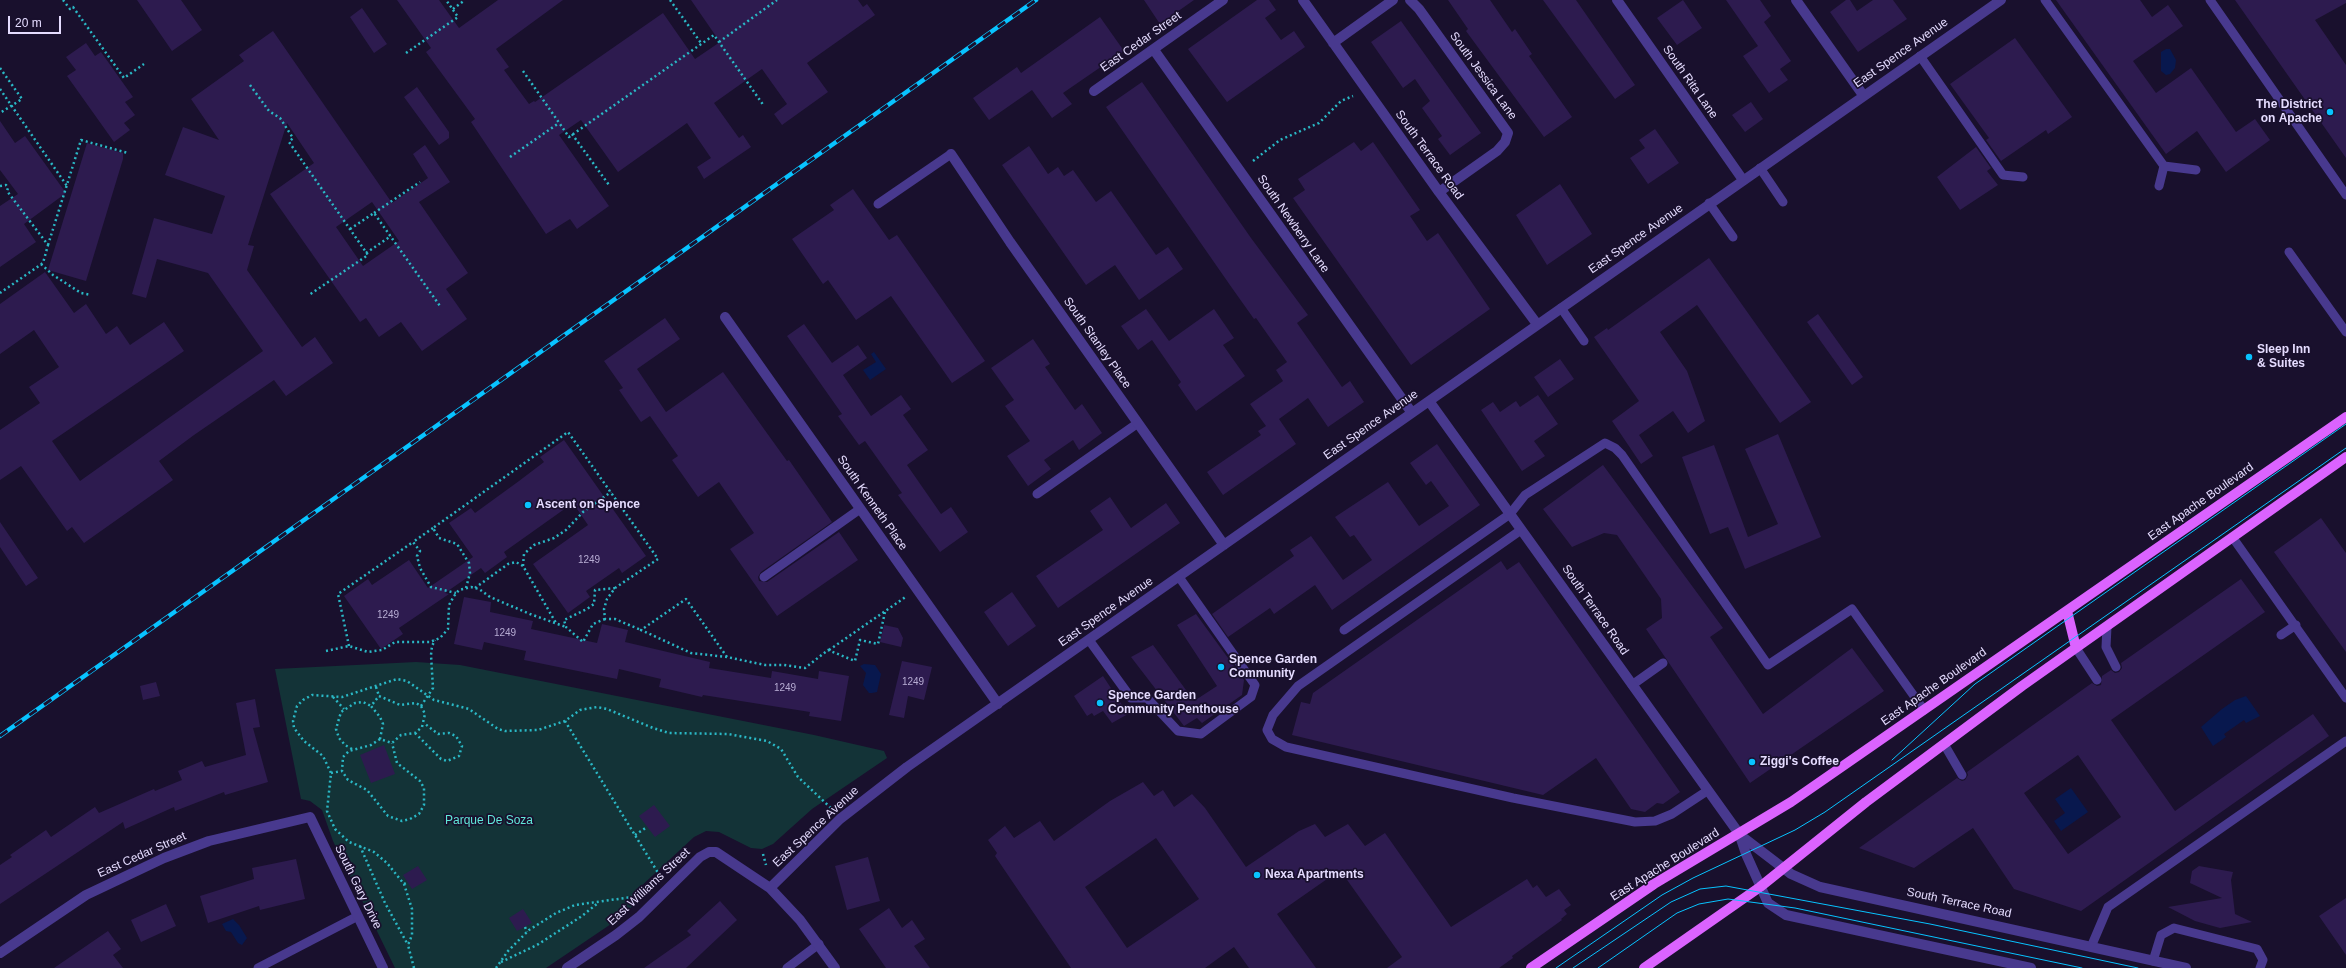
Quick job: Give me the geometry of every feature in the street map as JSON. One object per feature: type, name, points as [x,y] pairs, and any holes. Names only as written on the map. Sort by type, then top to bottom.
[{"type":"main road","name":"East Apache Boulevard","points":[[1531,968],[1648,888],[1740,835],[1924,710],[2346,417]]},
{"type":"main road","points":[[1644,968],[1760,887],[1866,802],[1944,744],[2076,648],[2346,457]]},
{"type":"main road","points":[[2067,611],[2076,648]]},
{"type":"street","name":"East Cedar Street","points":[[1094,92],[1223,0]]},
{"type":"street","name":"South Terrace Road","points":[[1303,0],[1439,192],[1537,324]]},
{"type":"street","points":[[1333,43],[1393,0]]},
{"type":"street","name":"South Jessica Lane","points":[[1410,0],[1419,9],[1508,133],[1505,142],[1497,151],[1439,192]]},
{"type":"street","name":"South Rita Lane","points":[[1617,0],[1743,180]]},
{"type":"street","points":[[1796,0],[1863,95]]},
{"type":"street","name":"East Spence Avenue","points":[[770,888],[840,819],[907,767],[1999,1]]},
{"type":"street","name":"South Newberry Lane","points":[[1154,50],[1412,413]]},
{"type":"street","name":"South Stanley Place","points":[[951,154],[1010,242],[1224,545]]},
{"type":"street","name":"South Kenneth Place","points":[[725,317],[998,704]]},
{"type":"street","name":"South Terrace Road","points":[[1429,401],[1740,835],[1783,869],[1801,880],[1820,887],[2186,968]]},
{"type":"street","name":"East Cedar Street","points":[[0,953],[86,895],[164,858],[209,840],[310,817]]},
{"type":"street","name":"South Gary Drive","points":[[310,817],[382,968]]},
{"type":"street","name":"South Terrace Road","points":[[1740,835],[1760,887],[1768,903],[1786,915],[2032,968]]},
{"type":"street","name":"East Williams Street","points":[[567,968],[616,935],[671,888],[700,857],[709,852],[716,852],[770,888]]},
{"type":"street","points":[[770,888],[819,944],[835,968]]},
{"type":"lane","points":[[2045,0],[2164,166],[2196,170]]},
{"type":"lane","points":[[2210,0],[2346,195]]},
{"type":"lane","points":[[1920,56],[2003,175],[2023,177]]},
{"type":"lane","points":[[878,204],[951,154]]},
{"type":"lane","points":[[2159,186],[2164,166]]},
{"type":"lane","points":[[1760,168],[1783,202]]},
{"type":"lane","points":[[1709,203],[1733,237]]},
{"type":"lane","points":[[2289,252],[2346,332]]},
{"type":"lane","points":[[1561,308],[1584,341]]},
{"type":"lane","points":[[1037,494],[1138,423]]},
{"type":"lane","points":[[1344,630],[1510,514],[1525,495],[1605,443],[1622,455],[1768,665],[1852,609],[1924,710]]},
{"type":"lane","points":[[764,577],[860,509]]},
{"type":"lane","points":[[1522,530],[1298,686],[1273,715],[1267,730],[1272,739],[1286,747],[1294,749],[1513,798],[1635,822],[1661,819],[1707,791]]},
{"type":"lane","points":[[2233,538],[2296,625],[2346,698]]},
{"type":"lane","points":[[1089,640],[1131,698],[1148,698],[1178,732],[1201,734],[1252,697],[1255,685],[1179,577]]},
{"type":"lane","points":[[2281,635],[2296,625]]},
{"type":"lane","points":[[2107,627],[2106,647],[2116,667]]},
{"type":"lane","points":[[2076,648],[2097,680]]},
{"type":"lane","points":[[1632,684],[1662,663]]},
{"type":"lane","points":[[2091,947],[2108,907],[2346,741]]},
{"type":"lane","points":[[1944,744],[1962,775]]},
{"type":"lane","points":[[258,968],[358,916]]},
{"type":"lane","points":[[2153,961],[2161,935],[2174,928],[2257,949],[2263,960],[2260,968]]},
{"type":"lane","points":[[787,968],[819,944]]},
{"type":"path","points":[[63,0],[70,9],[73,7],[124,78],[144,64]]},
{"type":"path","points":[[406,53],[458,16],[446,0]]},
{"type":"path","points":[[453,9],[465,0]]},
{"type":"path","points":[[670,0],[701,44]]},
{"type":"path","points":[[719,42],[777,0]]},
{"type":"path","points":[[523,71],[569,136],[714,35],[764,106]]},
{"type":"path","points":[[0,68],[22,99],[0,113]]},
{"type":"path","points":[[250,85],[269,111],[280,118],[293,138],[289,142],[368,255],[309,295]]},
{"type":"path","points":[[0,89],[68,186]]},
{"type":"path","points":[[1252,161],[1280,140],[1319,123],[1338,107],[1341,101],[1353,96]]},
{"type":"path","points":[[510,157],[559,122]]},
{"type":"path","points":[[572,134],[609,185]]},
{"type":"path","points":[[0,292],[41,264],[57,212],[61,209],[81,140],[128,153]]},
{"type":"path","points":[[350,229],[420,182]]},
{"type":"path","points":[[0,186],[6,185],[7,191],[48,245]]},
{"type":"path","points":[[374,213],[440,306]]},
{"type":"path","points":[[366,253],[390,236]]},
{"type":"path","points":[[41,264],[53,275],[81,293],[91,295]]},
{"type":"path","points":[[349,646],[338,594],[568,432],[658,559],[615,588],[607,599],[604,609],[605,619]]},
{"type":"path","points":[[522,566],[524,554],[534,545],[554,538],[566,530],[583,512],[611,492]]},
{"type":"path","points":[[433,528],[439,538],[457,544],[469,563],[470,573],[466,588]]},
{"type":"path","points":[[413,542],[420,551],[417,556],[420,568],[431,587],[456,593]]},
{"type":"path","points":[[474,588],[508,564],[516,562],[522,566],[556,623]]},
{"type":"path","points":[[421,706],[433,688],[432,646],[448,629],[449,605],[456,593],[459,590],[466,588],[474,588],[490,597],[530,614],[566,627],[583,642],[593,624],[605,619],[615,619],[691,653],[727,657],[765,665],[784,665],[805,668],[828,650],[909,595]]},
{"type":"path","points":[[566,627],[564,620],[587,610],[594,604],[595,590],[615,588]]},
{"type":"path","points":[[641,630],[686,598],[727,657]]},
{"type":"path","points":[[828,650],[855,661],[860,640],[878,644],[885,612]]},
{"type":"path","points":[[326,651],[349,646],[368,652],[382,650],[395,642],[430,642],[436,640]]},
{"type":"path","points":[[408,945],[412,935],[412,909],[404,884],[387,863],[374,852],[340,835],[330,819],[328,806],[331,773],[323,756],[298,734],[293,721],[297,706],[303,700],[312,695],[323,694],[333,697],[342,697],[397,679],[407,681],[427,696],[469,709],[498,729],[506,731],[538,730],[566,721],[580,710],[597,707],[660,731],[728,734],[767,741],[781,750],[798,777],[821,797],[840,819]]},
{"type":"path","points":[[376,686],[379,696]]},
{"type":"path","points":[[371,706],[379,696]]},
{"type":"path","points":[[379,696],[400,705],[416,703],[421,706],[425,714],[424,723],[415,733],[401,735],[392,743]]},
{"type":"path","points":[[333,697],[344,709]]},
{"type":"path","points":[[353,750],[345,745],[336,729],[337,721],[344,709],[355,703],[363,702],[371,706],[380,717],[383,724],[380,739],[371,745],[353,750],[343,757],[342,771],[348,780],[367,790],[388,816],[402,821],[419,814],[424,805],[424,788],[420,781],[397,763],[392,743]]},
{"type":"path","points":[[566,721],[660,876],[671,888]]},
{"type":"path","points":[[415,733],[441,759],[447,761],[458,756],[462,746],[456,736],[449,733],[438,734],[424,723]]},
{"type":"path","points":[[380,739],[392,743]]},
{"type":"path","points":[[331,773],[342,771]]},
{"type":"path","points":[[635,835],[647,827]]},
{"type":"path","points":[[360,846],[385,902],[408,945],[414,968]]},
{"type":"path","points":[[763,854],[766,865]]},
{"type":"path","points":[[404,884],[408,882]]},
{"type":"path","points":[[496,968],[508,950],[539,922],[575,906],[632,897]]},
{"type":"path","points":[[500,962],[512,959],[537,945],[582,916],[599,902]]},
{"type":"path","points":[[525,927],[527,932]]},
{"type":"green space","name":"Parque De Soza","points":[[416,662],[460,665],[814,735],[884,751],[887,758],[812,809],[773,844],[762,849],[751,848],[719,832],[706,831],[694,837],[638,889],[636,903],[614,922],[546,968],[395,968],[333,841],[322,810],[310,801],[301,799],[275,669]]},
{"type":"shaded area","points":[[2166,49],[2170,49],[2176,60],[2175,68],[2170,74],[2166,75],[2161,71],[2161,52]]},
{"type":"shaded area","points":[[874,352],[886,369],[870,380],[863,370],[876,362],[871,354]]},
{"type":"shaded area","points":[[864,664],[875,665],[881,674],[877,692],[869,693],[863,685],[866,673],[860,666]]},
{"type":"shaded area","points":[[2246,696],[2260,716],[2246,723],[2244,720],[2224,734],[2226,737],[2213,746],[2201,727],[2235,700]]},
{"type":"shaded area","points":[[2071,788],[2088,812],[2061,831],[2054,821],[2065,813],[2055,799]]},
{"type":"shaded area","points":[[233,919],[239,925],[247,938],[242,945],[238,943],[231,932],[226,931],[222,924]]},
{"type":"building","points":[[137,0],[181,0],[202,30],[172,51]]},
{"type":"building","points":[[397,0],[439,0],[459,28],[498,0],[563,0],[496,49],[509,67],[504,70],[529,104],[534,101],[535,102],[663,13],[695,59],[720,42],[691,0],[858,0],[863,7],[867,4],[875,15],[807,63],[828,92],[782,125],[774,114],[787,104],[762,69],[714,103],[739,138],[743,135],[751,147],[704,179],[697,167],[711,158],[687,123],[618,172],[581,120],[559,135],[609,206],[577,229],[570,219],[546,234],[471,122],[475,119],[426,52],[431,48]]},
{"type":"building","points":[[1144,0],[1194,0],[1160,24]]},
{"type":"building","points":[[1257,0],[1269,0],[1276,10],[1265,18],[1281,40],[1294,31],[1305,47],[1227,102],[1188,49]]},
{"type":"building","points":[[1448,0],[1490,0],[1512,32],[1515,29],[1532,54],[1529,56],[1572,117],[1544,137],[1466,31],[1468,29]]},
{"type":"building","points":[[1543,0],[1576,0],[1635,85],[1615,99]]},
{"type":"building","points":[[1683,0],[1702,28],[1677,45],[1657,18]]},
{"type":"building","points":[[1726,0],[1760,0],[1771,16],[1764,22],[1791,61],[1780,69],[1788,80],[1769,93],[1743,56],[1758,46]]},
{"type":"building","points":[[1846,0],[1850,0],[1857,11],[1873,0],[1893,0],[1907,19],[1858,52],[1830,12]]},
{"type":"building","points":[[2056,0],[2140,0],[2152,17],[2168,5],[2183,26],[2133,61],[2156,93],[2191,68],[2236,132],[2255,119],[2270,140],[2226,172],[2197,131],[2166,154]]},
{"type":"building","name":"The District on Apache","points":[[2235,0],[2346,0],[2346,3],[2315,20],[2346,65],[2346,158]]},
{"type":"building","points":[[362,8],[387,44],[374,53],[350,17]]},
{"type":"building","points":[[1100,17],[1124,51],[1063,93],[1072,104],[1052,118],[1032,90],[989,120],[973,98],[1017,67],[1021,73]]},
{"type":"building","points":[[1401,21],[1481,133],[1450,155],[1438,139],[1442,136],[1422,108],[1430,101],[1415,79],[1403,88],[1371,42]]},
{"type":"building","points":[[273,31],[392,203],[428,178],[413,154],[425,145],[450,182],[419,202],[468,273],[446,289],[467,319],[422,351],[401,322],[379,337],[366,318],[360,322],[270,194],[314,163],[287,123],[248,245],[254,246],[247,270],[302,347],[315,337],[333,363],[286,396],[274,380],[194,435],[159,461],[173,480],[84,543],[72,527],[67,531],[21,466],[0,480],[0,430],[40,403],[29,387],[59,367],[34,330],[0,354],[0,304],[45,272],[74,313],[86,304],[106,334],[117,326],[130,345],[164,322],[184,351],[52,441],[80,481],[263,351],[208,273],[157,259],[146,298],[132,294],[154,218],[212,234],[225,196],[165,175],[183,127],[219,140],[191,99],[244,61],[239,55]],"holes":[[[372,202],[399,241],[363,266],[336,227]]]},
{"type":"building","points":[[2015,38],[2072,117],[2048,134],[2046,130],[2001,161],[1986,140],[1989,138],[1950,84]]},
{"type":"building","points":[[86,43],[95,56],[101,52],[133,97],[125,102],[135,115],[124,123],[130,130],[114,142],[67,76],[76,70],[66,57]]},
{"type":"building","points":[[1142,82],[1251,238],[1308,315],[1297,323],[1342,387],[1350,381],[1364,402],[1328,427],[1308,398],[1279,419],[1296,444],[1223,495],[1207,472],[1261,435],[1258,431],[1266,426],[1250,404],[1283,381],[1276,370],[1287,362],[1256,318],[1254,319],[1106,107]]},
{"type":"building","points":[[417,87],[449,132],[449,138],[439,145],[404,97]]},
{"type":"building","points":[[1751,102],[1763,119],[1745,132],[1732,115]]},
{"type":"building","points":[[0,121],[15,143],[25,136],[66,193],[24,224],[36,242],[0,267],[0,206],[18,194],[0,170]]},
{"type":"building","points":[[1655,129],[1679,163],[1648,184],[1630,158],[1645,148],[1639,140]]},
{"type":"building","points":[[1354,142],[1361,151],[1373,142],[1420,210],[1410,216],[1427,241],[1438,233],[1490,309],[1411,365],[1293,198],[1305,190],[1298,179]]},
{"type":"building","points":[[87,143],[123,153],[123,159],[86,281],[48,270]]},
{"type":"building","points":[[1029,146],[1048,174],[1058,167],[1064,176],[1073,170],[1096,202],[1111,191],[1156,255],[1168,247],[1183,269],[1139,300],[1115,265],[1086,285],[1002,165]]},
{"type":"building","points":[[1976,147],[1991,168],[1987,171],[1998,185],[1960,210],[1937,177]]},
{"type":"building","points":[[1560,184],[1592,234],[1547,265],[1516,215]]},
{"type":"building","points":[[853,189],[889,240],[897,235],[985,361],[952,383],[891,296],[856,320],[828,280],[823,284],[792,239],[834,210],[830,205]]},
{"type":"building","points":[[1709,258],[1811,402],[1780,423],[1697,305],[1660,332],[1687,371],[1705,421],[1688,433],[1673,411],[1639,435],[1653,456],[1641,464],[1612,421],[1639,401],[1594,337],[1607,328],[1608,330]]},
{"type":"building","points":[[1146,309],[1169,341],[1214,309],[1234,338],[1223,345],[1245,376],[1196,411],[1178,385],[1181,382],[1152,340],[1138,350],[1121,326]]},
{"type":"building","points":[[1818,314],[1863,377],[1852,385],[1807,322]]},
{"type":"building","points":[[665,318],[680,339],[637,369],[666,412],[723,372],[787,461],[789,460],[832,522],[761,572],[758,577],[759,581],[767,582],[839,532],[858,560],[777,616],[730,549],[754,533],[719,482],[698,497],[672,460],[678,456],[650,416],[641,422],[619,390],[623,388],[604,361]]},
{"type":"building","points":[[804,324],[832,363],[858,345],[867,358],[843,375],[871,416],[901,395],[911,409],[903,415],[928,450],[907,465],[941,514],[951,507],[968,532],[940,552],[898,495],[902,493],[865,441],[859,445],[838,416],[842,414],[787,336]]},
{"type":"building","points":[[1033,339],[1050,364],[1045,367],[1075,410],[1082,404],[1102,433],[1079,450],[1073,440],[1044,460],[1051,469],[1028,486],[1007,456],[1030,441],[1005,406],[1014,400],[991,368]]},
{"type":"building","points":[[1560,359],[1574,379],[1548,397],[1534,377]]},
{"type":"building","points":[[1538,395],[1558,424],[1534,441],[1545,456],[1522,471],[1481,410],[1493,402],[1500,412],[1516,401],[1520,407]]},
{"type":"building","points":[[1778,434],[1821,537],[1745,569],[1728,527],[1710,534],[1682,457],[1714,445],[1748,537],[1778,524],[1745,449]]},
{"type":"building","points":[[564,440],[646,556],[622,573],[619,568],[586,591],[590,597],[568,613],[533,564],[588,525],[573,503],[504,552],[507,557],[485,573],[481,568],[445,593],[449,594],[399,628],[403,634],[381,649],[344,596],[368,579],[372,585],[409,560],[428,588],[473,557],[449,523],[471,508],[475,513],[544,462],[540,457]]},
{"type":"building","points":[[1437,444],[1480,505],[1332,610],[1315,585],[1274,614],[1270,608],[1228,637],[1212,614],[1294,556],[1290,550],[1311,536],[1343,580],[1372,560],[1354,535],[1350,537],[1335,517],[1388,482],[1419,526],[1449,506],[1431,481],[1426,485],[1410,463]]},
{"type":"building","points":[[1603,465],[1723,628],[1710,637],[1763,714],[1852,648],[1884,691],[1750,783],[1646,629],[1662,618],[1661,599],[1617,535],[1604,533],[1572,547],[1543,509]]},
{"type":"building","points":[[1110,497],[1131,528],[1166,503],[1180,523],[1058,608],[1036,576],[1103,530],[1090,511]]},
{"type":"building","points":[[2321,518],[2346,553],[2346,652],[2274,552]]},
{"type":"building","points":[[0,522],[38,578],[26,586],[0,547]]},
{"type":"building","points":[[1501,561],[1507,570],[1519,562],[1680,792],[1663,804],[1657,803],[1645,812],[1631,809],[1596,758],[1543,795],[1292,735],[1301,702],[1310,704],[1313,693]]},
{"type":"building","points":[[2241,579],[2265,612],[2111,720],[2175,811],[2313,714],[2329,736],[2081,911],[2014,889],[1973,828],[1914,868],[1859,848],[1957,778],[1962,781],[1965,780],[1968,775],[1967,772],[2092,683],[2097,686],[2101,685],[2102,676],[2111,670],[2115,673],[2119,672],[2122,668],[2121,663]],"holes":[[[2078,755],[2121,817],[2068,854],[2024,793]]]},
{"type":"building","points":[[1012,592],[1036,626],[1008,646],[984,612]]},
{"type":"building","points":[[464,597],[491,602],[490,612],[533,621],[531,629],[597,643],[602,624],[628,630],[625,642],[710,662],[709,668],[771,678],[772,671],[818,679],[819,671],[849,676],[841,721],[809,716],[810,712],[703,695],[702,697],[659,687],[661,679],[619,669],[617,679],[524,660],[526,651],[484,642],[482,650],[454,644]]},
{"type":"building","name":"Spence Garden Community","points":[[1196,614],[1244,680],[1242,695],[1202,723],[1197,718],[1184,726],[1131,657],[1153,645],[1194,701],[1217,686],[1177,625]]},
{"type":"building","points":[[884,625],[898,628],[903,638],[901,647],[880,642]]},
{"type":"building","points":[[902,661],[932,667],[924,700],[908,696],[904,718],[889,715]]},
{"type":"building","name":"Spence Garden Community Penthouse","points":[[1103,676],[1128,714],[1112,723],[1103,711],[1094,716],[1092,713],[1087,716],[1074,696]]},
{"type":"building","points":[[156,682],[160,696],[143,700],[140,686]]},
{"type":"building","points":[[255,699],[260,727],[253,728],[268,782],[225,795],[224,792],[175,811],[174,807],[125,829],[123,822],[0,904],[0,865],[12,857],[10,855],[46,830],[51,837],[95,807],[99,813],[154,789],[155,791],[182,780],[178,771],[202,761],[205,767],[246,755],[236,703]]},
{"type":"building","points":[[384,745],[395,774],[371,783],[360,755]]},
{"type":"building","name":"Nexa Apartments","points":[[1143,782],[1154,796],[1163,790],[1174,807],[1192,794],[1205,808],[1246,867],[1299,831],[1315,824],[1325,837],[1348,824],[1365,846],[1385,833],[1451,927],[1527,879],[1533,888],[1537,885],[1546,897],[1559,889],[1571,905],[1564,910],[1567,914],[1561,919],[1562,920],[1512,956],[1513,958],[1499,968],[1387,968],[1402,957],[1340,870],[1277,914],[1316,968],[1249,968],[1234,947],[1205,968],[1071,968],[995,856],[997,853],[988,840],[1005,826],[1014,838],[1040,821],[1054,841],[1110,801]],"holes":[[[1156,838],[1199,899],[1127,948],[1085,887]]]},
{"type":"building","points":[[654,805],[670,826],[655,837],[639,816]]},
{"type":"building","points":[[868,857],[880,901],[847,910],[835,866]]},
{"type":"building","points":[[296,859],[305,899],[260,910],[259,906],[208,923],[200,896],[254,879],[252,868]]},
{"type":"building","points":[[418,866],[427,880],[412,889],[403,875]]},
{"type":"building","points":[[2199,866],[2233,872],[2231,880],[2235,914],[2252,922],[2220,928],[2195,921],[2168,907],[2222,898],[2190,883],[2192,871]]},
{"type":"building","points":[[2346,898],[2346,955],[2319,916]]},
{"type":"building","points":[[720,901],[737,920],[686,968],[644,968],[691,935],[687,931]]},
{"type":"building","points":[[166,904],[176,926],[141,942],[131,920]]},
{"type":"building","points":[[889,908],[902,928],[912,920],[925,939],[914,946],[930,968],[886,968],[859,929]]},
{"type":"building","points":[[523,909],[532,923],[517,931],[509,918]]},
{"type":"building","points":[[108,931],[121,949],[113,955],[123,968],[54,968]]},
{"type":"tram line","points":[[1892,760],[1975,684],[2346,424]]},
{"type":"tram line","points":[[1556,968],[1662,895],[1693,878],[1795,830],[1825,812],[2346,448]]},
{"type":"tram line","points":[[1573,968],[1671,902],[1700,889],[1726,886],[1930,924],[2138,968]]},
{"type":"tram line","points":[[1598,968],[1677,913],[1699,904],[1728,899],[1795,908],[2082,968]]},
{"type":"railway","points":[[0,736],[1036,0]]},
{"type":"place","name":"The District on Apache","points":[[2330,112]]},
{"type":"place","name":"Sleep Inn & Suites","points":[[2249,357]]},
{"type":"place","name":"Ascent on Spence","points":[[528,505]]},
{"type":"place","name":"Spence Garden Community","points":[[1221,667]]},
{"type":"place","name":"Spence Garden Community Penthouse","points":[[1100,703]]},
{"type":"place","name":"Ziggi's Coffee","points":[[1752,762]]},
{"type":"place","name":"Nexa Apartments","points":[[1257,875]]}]
